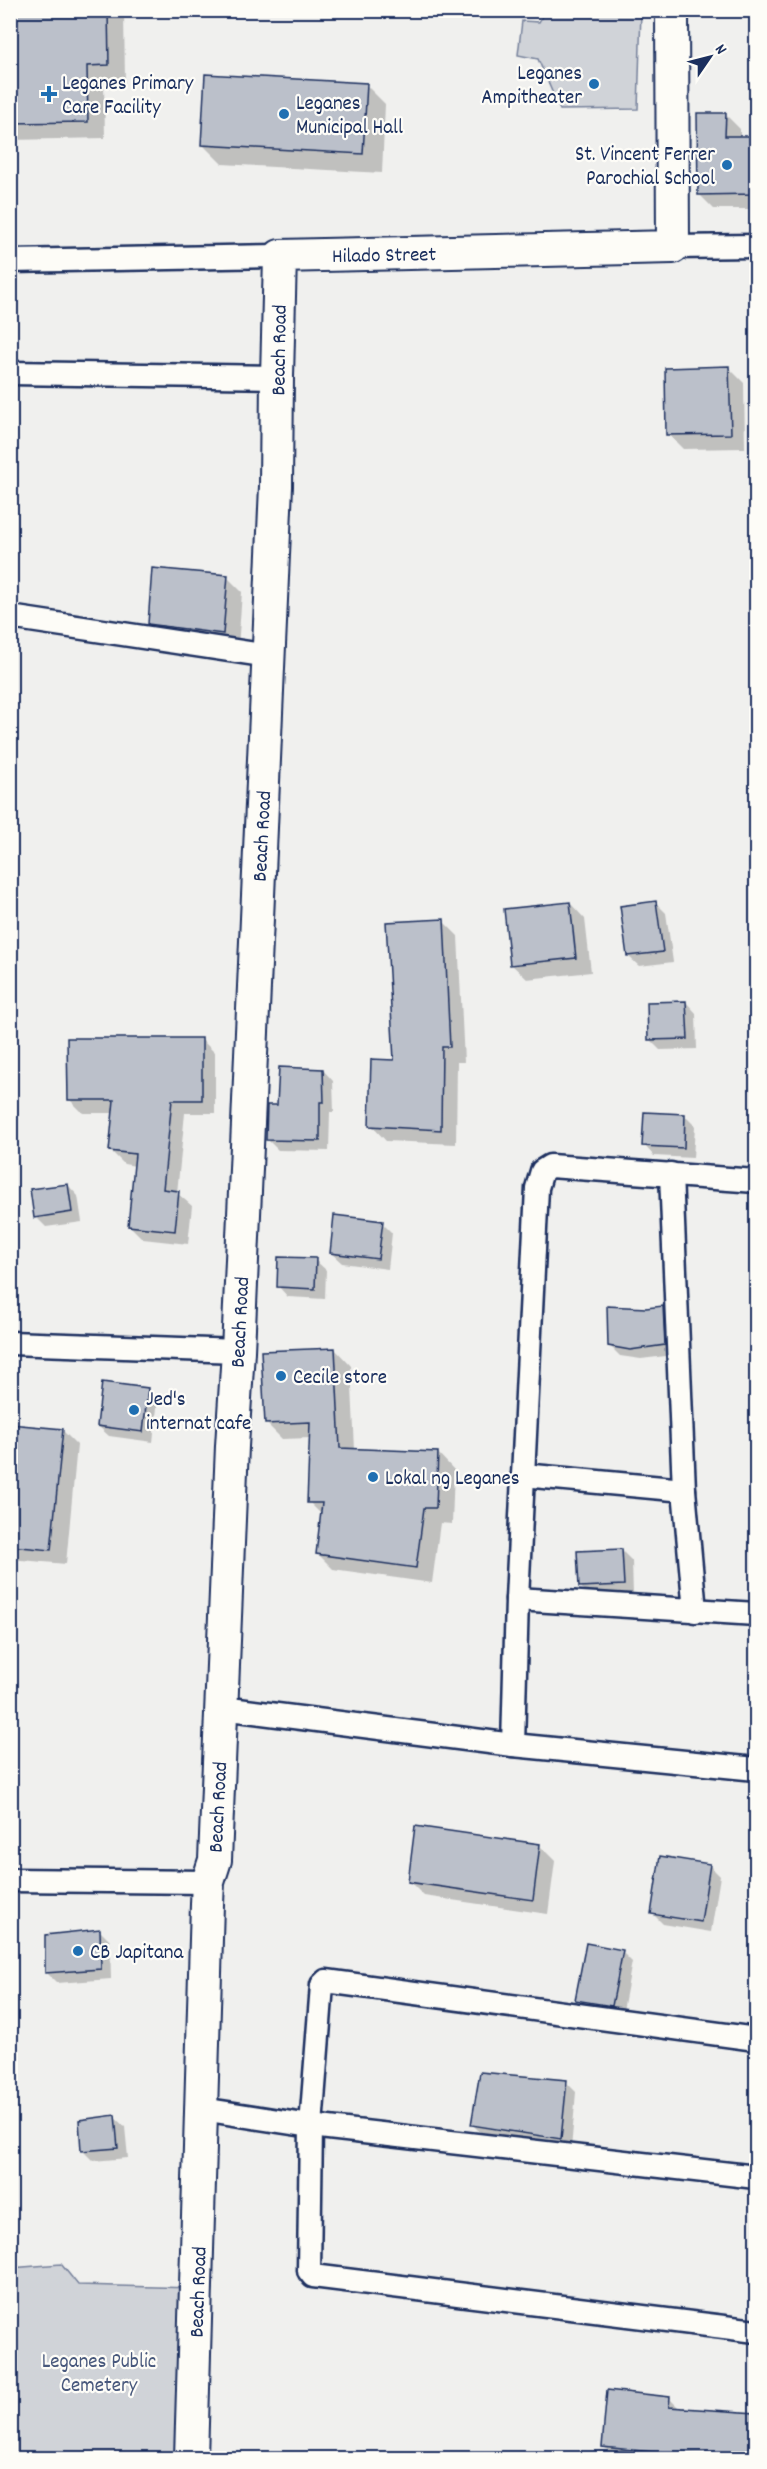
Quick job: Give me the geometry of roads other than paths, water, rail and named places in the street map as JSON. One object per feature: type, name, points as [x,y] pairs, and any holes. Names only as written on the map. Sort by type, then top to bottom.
[{"type":"main road","points":[[672,10],[673,247]]},
{"type":"main road","name":"Hilado Street","points":[[280,256],[673,247]]},
{"type":"main road","name":"Beach Road","points":[[191,2458],[208,1882],[214,1860],[222,1708],[269,656],[276,486],[280,256]]},
{"type":"street","name":"Hilado Street","points":[[673,247],[756,246]]},
{"type":"street","name":"Hilado Street","points":[[10,261],[280,256]]},
{"type":"street","points":[[10,373],[277,377]]},
{"type":"street","points":[[10,617],[269,656]]},
{"type":"street","points":[[513,1745],[517,1599],[537,1188],[542,1171],[550,1166],[756,1181]]},
{"type":"street","points":[[671,1174],[684,1490],[695,1611]]},
{"type":"street","points":[[10,1343],[238,1351]]},
{"type":"street","points":[[523,1475],[684,1490]]},
{"type":"street","points":[[517,1599],[756,1614]]},
{"type":"street","points":[[222,1708],[513,1745],[756,1769]]},
{"type":"street","points":[[10,1880],[208,1882]]},
{"type":"street","points":[[756,2039],[326,1981],[322,1985],[310,2126],[309,2271],[313,2276],[756,2331]]},
{"type":"street","points":[[202,2109],[310,2126],[756,2177]]},
{"type":"place","name":"Leganes Ampitheater","points":[[594,84]]},
{"type":"place","name":"Leganes Primary Care Facility","points":[[49,94]]},
{"type":"place","name":"Leganes Municipal Hall","points":[[284,114]]},
{"type":"place","name":"St. Vincent Ferrer Parochial School","points":[[727,165]]},
{"type":"place","name":"Cecile store","points":[[281,1376]]},
{"type":"place","name":"Jed's internat cafe","points":[[134,1410]]},
{"type":"place","name":"Lokal ng Leganes","points":[[373,1477]]},
{"type":"place","name":"CB Japitana","points":[[78,1951]]},
{"type":"park label","name":"Leganes Public Cemetery","points":[[99,2372]]}]
